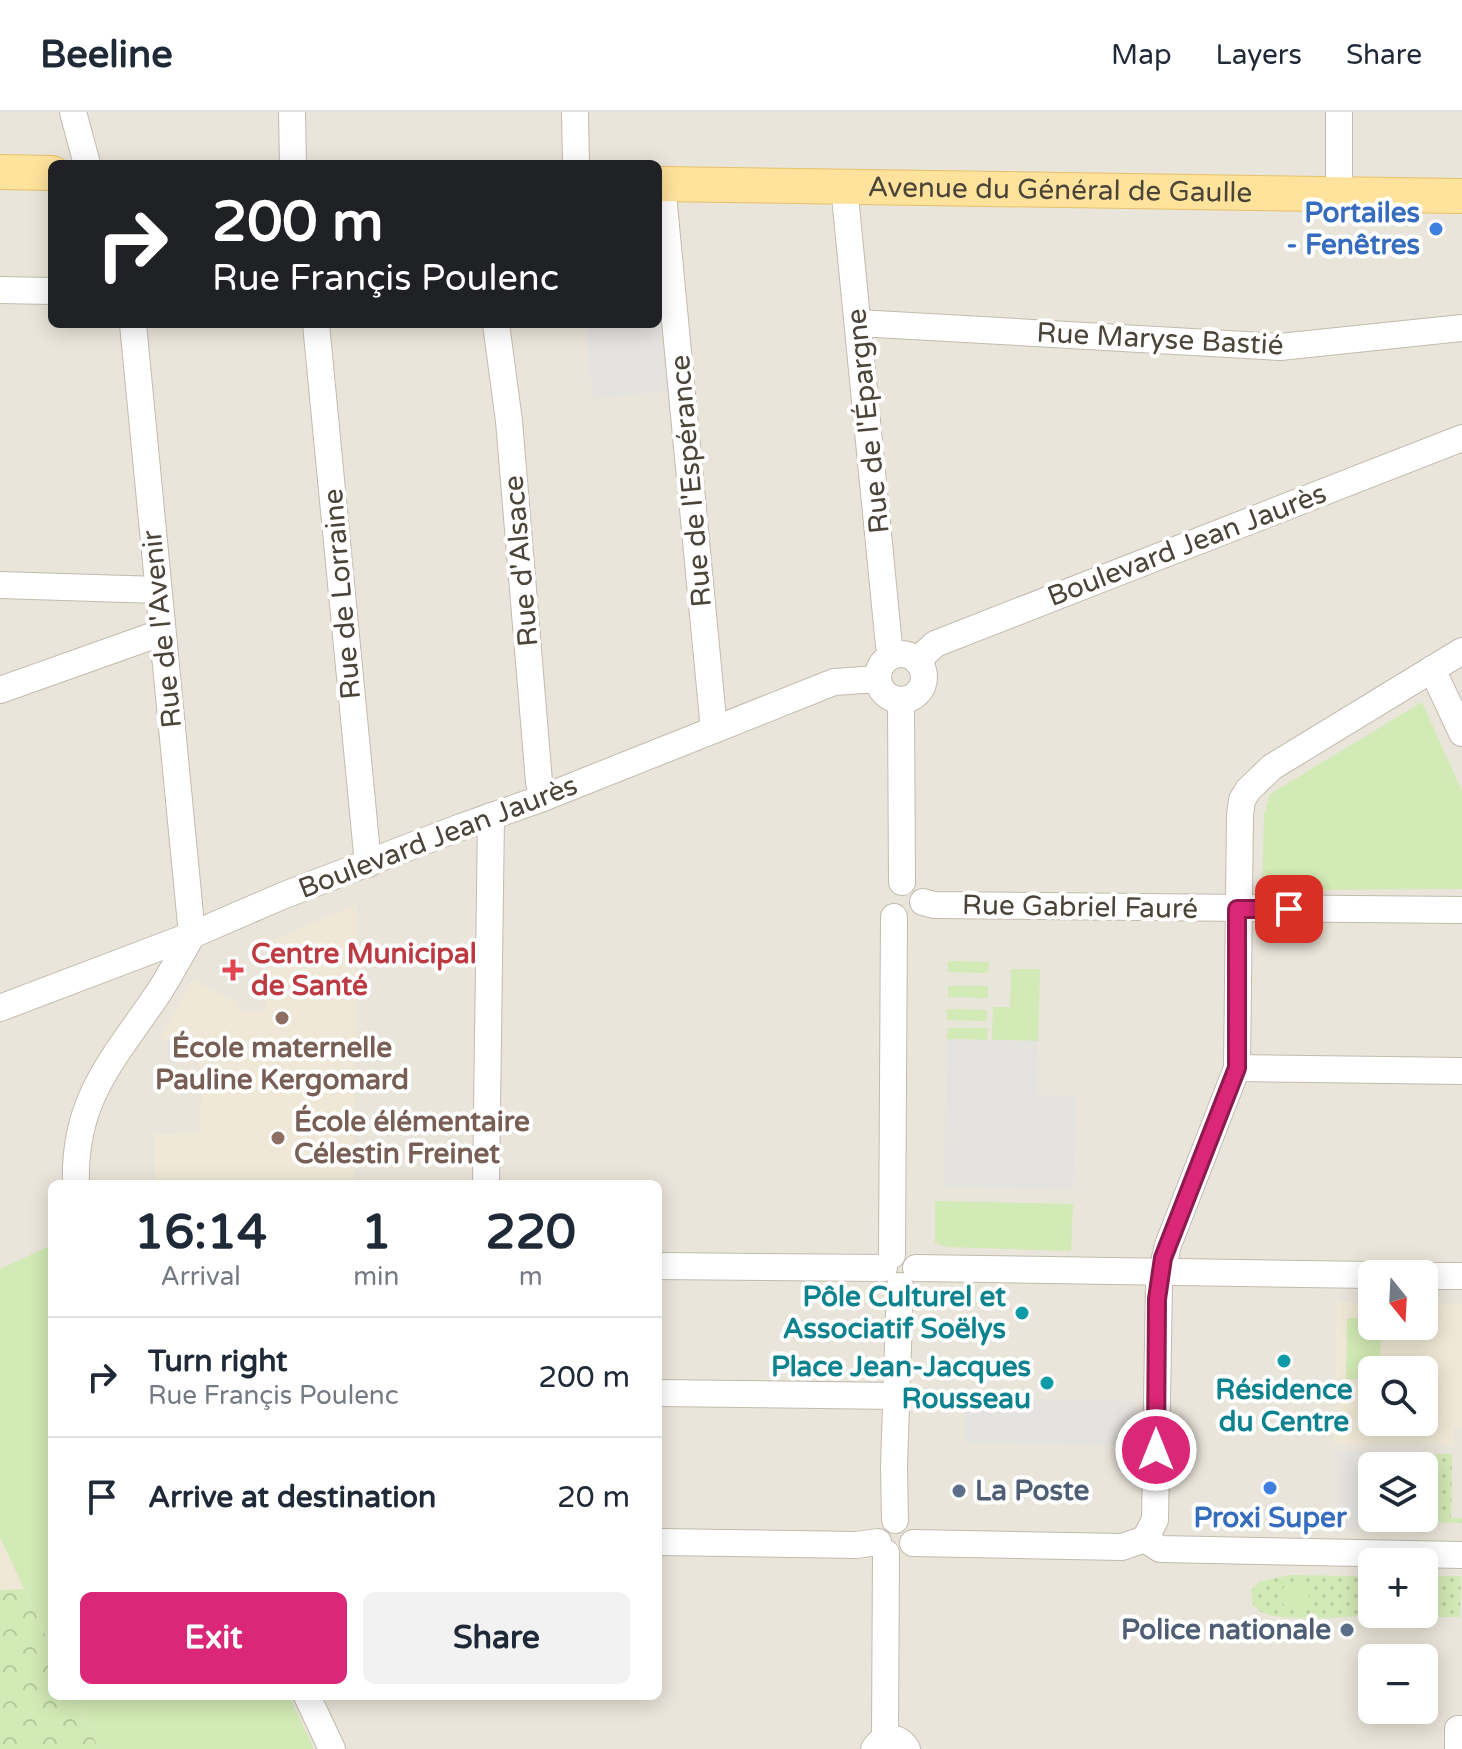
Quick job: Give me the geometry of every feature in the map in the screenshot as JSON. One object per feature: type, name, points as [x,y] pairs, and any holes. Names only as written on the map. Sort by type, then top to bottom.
[{"type":"main road","points":[[0,172],[48,173]]},
{"type":"main road","name":"Avenue du Général de Gaulle","points":[[662,184],[1462,196]]},
{"type":"street","points":[[73,112],[86,160]]},
{"type":"street","points":[[292,112],[293,160]]},
{"type":"street","points":[[575,112],[576,160]]},
{"type":"street","points":[[1339,112],[1339,194]]},
{"type":"street","name":"Rue de l'Épargne","points":[[844,186],[889,646],[905,658]]},
{"type":"street","name":"Rue de l'Espérance","points":[[662,204],[714,730]]},
{"type":"street","points":[[0,290],[48,291]]},
{"type":"street","name":"Rue Maryse Bastié","points":[[858,323],[1280,347],[1462,328]]},
{"type":"street","name":"Rue de l'Avenir","points":[[133,328],[192,935]]},
{"type":"street","name":"Rue de Lorraine","points":[[316,328],[368,864]]},
{"type":"street","name":"Rue d'Alsace","points":[[497,328],[509,421],[539,782],[543,798]]},
{"type":"street","name":"Boulevard Jean Jaurès","points":[[905,658],[1462,438]]},
{"type":"street","points":[[0,585],[158,590]]},
{"type":"street","points":[[0,690],[162,635]]},
{"type":"street","points":[[662,1542],[894,1548],[1122,1547],[1145,1539],[1155,1520],[1157,1315],[1161,1271],[1168,1245],[1237,1068],[1237,909],[1242,800],[1272,767],[1462,651]]},
{"type":"street","points":[[905,658],[924,675],[915,695],[901,700],[883,691],[878,679],[882,664],[905,658]]},
{"type":"street","points":[[1432,669],[1462,733]]},
{"type":"street","name":"Boulevard Jean Jaurès","points":[[0,1008],[834,682],[878,679]]},
{"type":"street","points":[[891,1744],[894,1548],[880,1530],[889,1521],[895,1520],[909,913],[917,888],[902,882],[901,700]]},
{"type":"street","points":[[486,1180],[491,816]]},
{"type":"street","name":"Rue Gabriel Fauré","points":[[909,913],[934,905],[1462,910]]},
{"type":"street","points":[[76,1180],[75,1154],[80,1125],[96,1083],[163,986],[192,935]]},
{"type":"street","points":[[1237,1068],[1462,1071]]},
{"type":"street","points":[[662,1266],[900,1266],[1358,1275]]},
{"type":"street","points":[[1438,1276],[1462,1276]]},
{"type":"street","points":[[662,1393],[896,1396]]},
{"type":"street","points":[[1145,1539],[1160,1549],[1462,1555]]},
{"type":"street","points":[[309,1700],[332,1749]]},
{"type":"street","points":[[1458,1749],[1458,1729],[1462,1729]]},
{"type":"shaded area","points":[[0,112],[1462,112],[1462,1749],[99,1749],[76,1700],[662,1700],[662,1180],[48,1180],[48,1640],[24,1589],[0,1590]]},
{"type":"shaded area","points":[[662,310],[670,391],[593,399],[586,328],[662,328]]},
{"type":"shaded area","points":[[357,904],[354,1180],[155,1180],[155,1134],[199,1133],[203,1069],[199,1068],[198,1042],[160,1040],[192,979],[236,1000],[237,1011],[265,1011],[266,986],[252,986],[252,977],[269,977],[269,942]]},
{"type":"shaded area","points":[[947,1039],[1038,1041],[1037,1095],[1076,1096],[1073,1190],[944,1187]]},
{"type":"shaded area","points":[[1337,1302],[1358,1303],[1358,1340],[1438,1340],[1438,1304],[1462,1304],[1462,1427],[1453,1428],[1453,1445],[1334,1444]]},
{"type":"shaded area","points":[[965,1398],[1136,1401],[1135,1446],[965,1443]]},
{"type":"shaded area","points":[[1337,1451],[1425,1451],[1358,1452],[1358,1529],[1337,1529]]},
{"type":"shaded area","points":[[0,1537],[24,1589],[0,1590]]},
{"type":"green space","points":[[1422,702],[1462,791],[1462,889],[1262,890],[1264,815],[1270,794]]},
{"type":"green space","points":[[948,961],[989,962],[988,973],[948,972]]},
{"type":"green space","points":[[1011,969],[1040,969],[1038,1041],[992,1040],[993,1007],[1010,1007]]},
{"type":"green space","points":[[948,986],[988,986],[988,998],[948,997]]},
{"type":"green space","points":[[947,1009],[987,1010],[987,1021],[947,1020]]},
{"type":"green space","points":[[948,1028],[988,1028],[987,1040],[947,1039]]},
{"type":"green space","points":[[935,1201],[1073,1204],[1071,1251],[947,1247],[935,1243]]},
{"type":"green space","points":[[48,1247],[48,1640],[0,1537],[0,1269]]},
{"type":"green space","points":[[1347,1318],[1358,1318],[1358,1340],[1381,1340],[1380,1356],[1358,1356],[1358,1379],[1346,1379]]},
{"type":"green space","points":[[1438,1454],[1452,1454],[1451,1518],[1462,1518],[1462,1523],[1438,1522]]},
{"type":"green space","points":[[1290,1575],[1358,1576],[1358,1616],[1300,1618],[1263,1613],[1254,1605],[1251,1591],[1259,1582]]},
{"type":"green space","points":[[1438,1576],[1461,1576],[1460,1617],[1438,1617]]},
{"type":"green space","points":[[1295,1582],[1305,1586],[1309,1596],[1305,1606],[1295,1610],[1285,1606],[1281,1596],[1285,1586]]},
{"type":"green space","points":[[24,1589],[48,1640],[48,1700],[76,1700],[99,1749],[0,1749],[0,1590]]},
{"type":"green space","points":[[76,1700],[291,1700],[314,1749],[99,1749]]},
{"type":"place","name":"Portailes - Fenêtres","points":[[1436,229]]},
{"type":"place","name":"Centre Municipal de Santé","points":[[233,970]]},
{"type":"place","name":"École maternelle Pauline Kergomard","points":[[282,1018]]},
{"type":"place","name":"École élémentaire Célestin Freinet","points":[[278,1138]]},
{"type":"place","name":"Pôle Culturel et Associatif Soëlys","points":[[1022,1313]]},
{"type":"place","name":"Résidence du Centre","points":[[1284,1361]]},
{"type":"place","name":"Place Jean-Jacques Rousseau","points":[[1047,1383]]},
{"type":"place","name":"Proxi Super","points":[[1270,1488]]},
{"type":"place","name":"La Poste","points":[[959,1491]]},
{"type":"place","name":"Police nationale","points":[[1347,1630]]},
{"type":"route","points":[[1156,1450],[1157,1299],[1163,1258],[1237,1068],[1237,909],[1289,909]]}]
